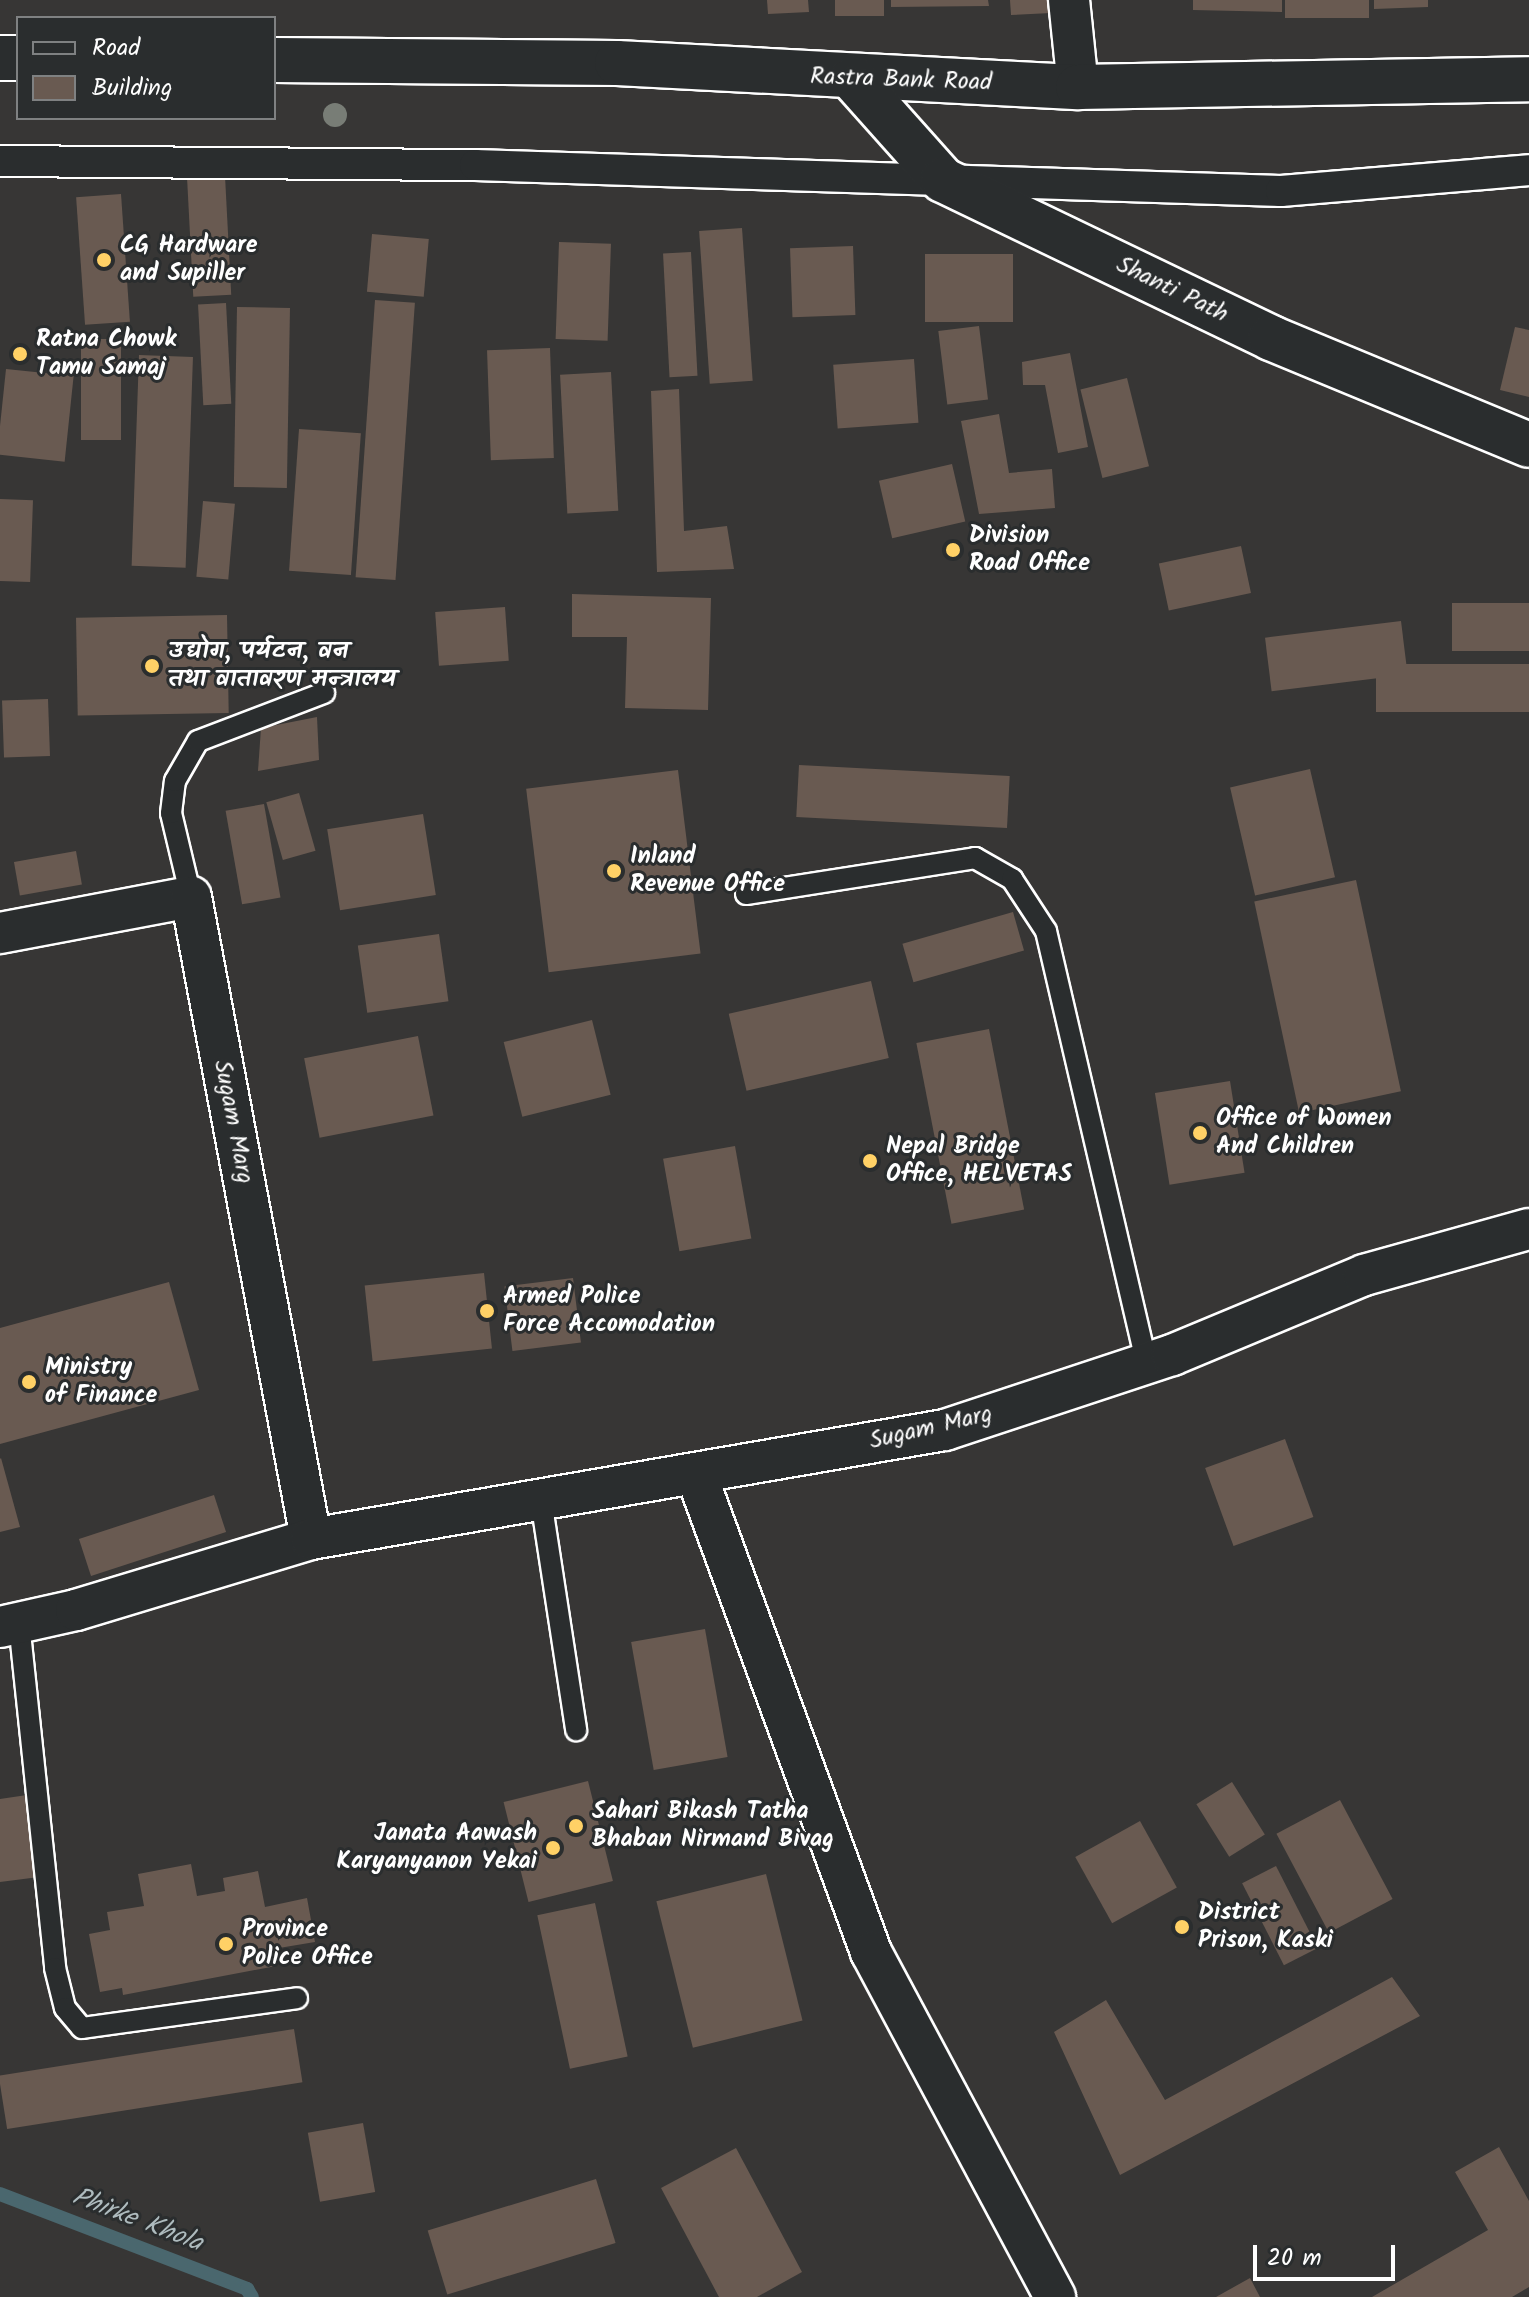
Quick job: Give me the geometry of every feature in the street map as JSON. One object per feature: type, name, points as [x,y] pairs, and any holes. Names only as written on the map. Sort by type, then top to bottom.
[{"type":"main road","name":"Rastra Bank Road","points":[[276,60],[617,63],[853,79],[1078,87],[1529,79]]},
{"type":"main road","name":"Shanti Path","points":[[853,79],[943,180],[1271,338],[1529,445]]},
{"type":"street","points":[[1069,0],[1078,87]]},
{"type":"street","points":[[0,161],[475,165],[1281,191],[1529,170]]},
{"type":"street","points":[[0,933],[191,897]]},
{"type":"street","name":"Sugam Marg","points":[[191,897],[311,1539]]},
{"type":"street","name":"Sugam Marg","points":[[9,1625],[311,1539],[945,1430],[1147,1364],[1364,1275],[1529,1229]]},
{"type":"street","points":[[696,1474],[871,1952],[1055,2297]]},
{"type":"lane","points":[[191,897],[171,813],[175,781],[198,741],[324,693]]},
{"type":"lane","points":[[746,894],[975,858],[1012,879],[1046,931],[1147,1364]]},
{"type":"lane","points":[[541,1500],[576,1730]]},
{"type":"lane","points":[[9,1625],[55,1968],[65,2008],[82,2028],[297,1998]]},
{"type":"building","points":[[767,0],[808,0],[809,12],[768,14]]},
{"type":"building","points":[[835,0],[884,0],[884,16],[835,16]]},
{"type":"building","points":[[891,0],[988,0],[989,6],[891,7]]},
{"type":"building","points":[[1010,0],[1050,0],[1051,13],[1011,15]]},
{"type":"building","points":[[1193,0],[1282,0],[1282,12],[1193,10]]},
{"type":"building","points":[[1285,0],[1369,0],[1369,18],[1285,18]]},
{"type":"building","points":[[1374,0],[1428,0],[1428,7],[1374,9]]},
{"type":"building","name":"CG Hardware and Supiller","points":[[225,176],[231,295],[193,297],[187,178]]},
{"type":"building","name":"CG Hardware and Supiller","points":[[121,194],[130,322],[85,325],[76,197]]},
{"type":"building","points":[[742,228],[753,381],[710,384],[699,231]]},
{"type":"building","points":[[372,234],[429,239],[424,297],[367,292]]},
{"type":"building","points":[[559,242],[611,244],[608,341],[556,339]]},
{"type":"building","points":[[853,246],[855,315],[792,317],[790,248]]},
{"type":"building","points":[[691,252],[697,376],[670,377],[663,253]]},
{"type":"building","points":[[925,254],[1013,254],[1013,322],[925,322]]},
{"type":"building","points":[[375,300],[415,303],[396,580],[356,577]]},
{"type":"building","points":[[226,303],[231,404],[203,405],[198,304]]},
{"type":"building","points":[[237,307],[290,308],[287,488],[234,487]]},
{"type":"building","points":[[979,326],[988,399],[947,404],[938,331]]},
{"type":"building","points":[[1515,327],[1529,330],[1529,397],[1500,390]]},
{"type":"building","points":[[81,339],[121,339],[121,440],[81,440]]},
{"type":"building","points":[[550,348],[554,458],[491,460],[487,350]]},
{"type":"building","points":[[1070,353],[1088,447],[1058,453],[1045,385],[1023,385],[1022,362]]},
{"type":"building","points":[[139,355],[193,357],[186,568],[132,566]]},
{"type":"building","points":[[914,359],[918,423],[838,428],[833,365]]},
{"type":"building","points":[[6,369],[74,376],[65,462],[0,455]]},
{"type":"building","points":[[611,372],[618,511],[567,513],[560,375]]},
{"type":"building","points":[[1127,378],[1149,466],[1102,478],[1080,390]]},
{"type":"building","points":[[679,389],[684,531],[727,526],[734,569],[657,572],[651,391]]},
{"type":"building","points":[[999,414],[1009,473],[1052,469],[1055,508],[979,514],[961,421]]},
{"type":"building","points":[[299,429],[361,433],[351,575],[289,571]]},
{"type":"building","points":[[952,464],[965,521],[892,538],[879,481]]},
{"type":"building","points":[[0,499],[33,500],[30,582],[0,581]]},
{"type":"building","points":[[203,501],[235,504],[228,579],[196,577]]},
{"type":"building","points":[[1241,546],[1251,593],[1169,610],[1159,563]]},
{"type":"building","points":[[572,594],[711,598],[708,710],[625,708],[627,637],[572,637]]},
{"type":"building","points":[[1452,603],[1529,603],[1529,651],[1452,651]]},
{"type":"building","points":[[505,607],[509,661],[439,666],[435,612]]},
{"type":"building","name":"उद्योग, पर्यटन, वन तथा वातावरण मन्त्रालय","points":[[227,615],[229,713],[78,716],[76,618]]},
{"type":"building","points":[[1401,621],[1408,675],[1272,691],[1265,638]]},
{"type":"building","points":[[1376,664],[1529,664],[1529,712],[1376,712]]},
{"type":"building","points":[[48,699],[50,756],[4,758],[2,701]]},
{"type":"building","points":[[317,717],[319,760],[258,771],[261,728]]},
{"type":"building","points":[[799,765],[1010,776],[1007,828],[796,817]]},
{"type":"building","points":[[1310,769],[1335,877],[1255,896],[1230,787]]},
{"type":"building","name":"Inland Revenue Office","points":[[678,770],[701,954],[549,972],[526,789]]},
{"type":"building","points":[[299,793],[316,851],[283,860],[266,802]]},
{"type":"building","points":[[264,804],[280,898],[242,904],[226,811]]},
{"type":"building","points":[[423,814],[436,895],[340,910],[327,829]]},
{"type":"building","points":[[76,851],[82,884],[20,895],[14,862]]},
{"type":"building","points":[[1356,880],[1401,1091],[1299,1113],[1254,902]]},
{"type":"building","points":[[1013,912],[1024,950],[913,982],[902,944]]},
{"type":"building","points":[[439,934],[448,1001],[367,1013],[358,945]]},
{"type":"building","points":[[871,981],[889,1058],[747,1091],[729,1014]]},
{"type":"building","points":[[592,1020],[611,1095],[522,1117],[504,1042]]},
{"type":"building","points":[[989,1029],[1024,1210],[951,1224],[916,1043]]},
{"type":"building","points":[[418,1036],[433,1116],[320,1138],[304,1058]]},
{"type":"building","name":"Office of Women And Children","points":[[1230,1081],[1245,1173],[1169,1185],[1155,1093]]},
{"type":"building","points":[[735,1146],[751,1239],[679,1251],[663,1159]]},
{"type":"building","points":[[484,1273],[492,1349],[373,1361],[365,1286]]},
{"type":"building","points":[[573,1278],[581,1343],[512,1351],[505,1286]]},
{"type":"building","points":[[169,1282],[199,1390],[0,1444],[0,1328]]},
{"type":"building","points":[[1285,1439],[1313,1517],[1234,1546],[1205,1468]]},
{"type":"building","points":[[0,1459],[20,1527],[0,1532]]},
{"type":"building","points":[[214,1495],[226,1532],[91,1576],[79,1539]]},
{"type":"building","points":[[705,1629],[728,1757],[654,1770],[631,1642]]},
{"type":"building","points":[[588,1781],[613,1881],[529,1902],[504,1802]]},
{"type":"building","points":[[1232,1782],[1265,1835],[1229,1857],[1196,1804]]},
{"type":"building","points":[[27,1795],[39,1877],[0,1882],[0,1799]]},
{"type":"building","points":[[1340,1800],[1393,1899],[1329,1933],[1276,1834]]},
{"type":"building","points":[[1140,1821],[1177,1887],[1112,1923],[1075,1857]]},
{"type":"building","points":[[191,1864],[197,1896],[225,1891],[223,1878],[258,1871],[265,1907],[307,1898],[315,1942],[273,1949],[276,1966],[123,1995],[122,1988],[100,1992],[89,1934],[110,1930],[107,1912],[144,1906],[138,1874]]},
{"type":"building","points":[[1276,1866],[1318,1948],[1284,1965],[1242,1883]]},
{"type":"building","points":[[766,1874],[803,2021],[693,2048],[656,1901]]},
{"type":"building","points":[[595,1903],[628,2057],[570,2069],[537,1915]]},
{"type":"building","points":[[1392,1977],[1420,2016],[1120,2175],[1054,2032],[1106,2000],[1165,2100]]},
{"type":"building","points":[[294,2029],[302,2082],[7,2129],[0,2076]]},
{"type":"building","points":[[363,2123],[375,2192],[320,2202],[308,2133]]},
{"type":"building","points":[[1499,2147],[1529,2201],[1529,2287],[1512,2297],[1372,2297],[1488,2230],[1455,2172]]},
{"type":"building","points":[[736,2148],[802,2272],[757,2297],[719,2297],[661,2188]]},
{"type":"building","points":[[596,2179],[616,2243],[447,2295],[428,2230]]},
{"type":"building","points":[[1250,2278],[1260,2297],[1216,2297]]},
{"type":"waterway","name":"Phirke Khola","points":[[0,2194],[247,2289],[252,2297]]},
{"type":"place","name":"CG Hardware and Supiller","points":[[104,260]]},
{"type":"place","name":"Ratna Chowk Tamu Samaj","points":[[20,354]]},
{"type":"place","name":"Division Road Office","points":[[953,550]]},
{"type":"place","name":"उद्योग, पर्यटन, वन तथा वातावरण मन्त्रालय","points":[[152,666]]},
{"type":"place","name":"Inland Revenue Office","points":[[614,871]]},
{"type":"place","name":"Office of Women And Children","points":[[1200,1133]]},
{"type":"place","name":"Nepal Bridge Office, HELVETAS","points":[[870,1161]]},
{"type":"place","name":"Armed Police Force Accomodation","points":[[487,1311]]},
{"type":"place","name":"Ministry of Finance","points":[[29,1382]]},
{"type":"place","name":"Sahari Bikash Tatha Bhaban Nirmand Bivag","points":[[576,1826]]},
{"type":"place","name":"Janata Aawash Karyanyanon Yekai","points":[[553,1848]]},
{"type":"place","name":"District Prison, Kaski","points":[[1182,1927]]},
{"type":"place","name":"Province Police Office","points":[[226,1944]]}]
